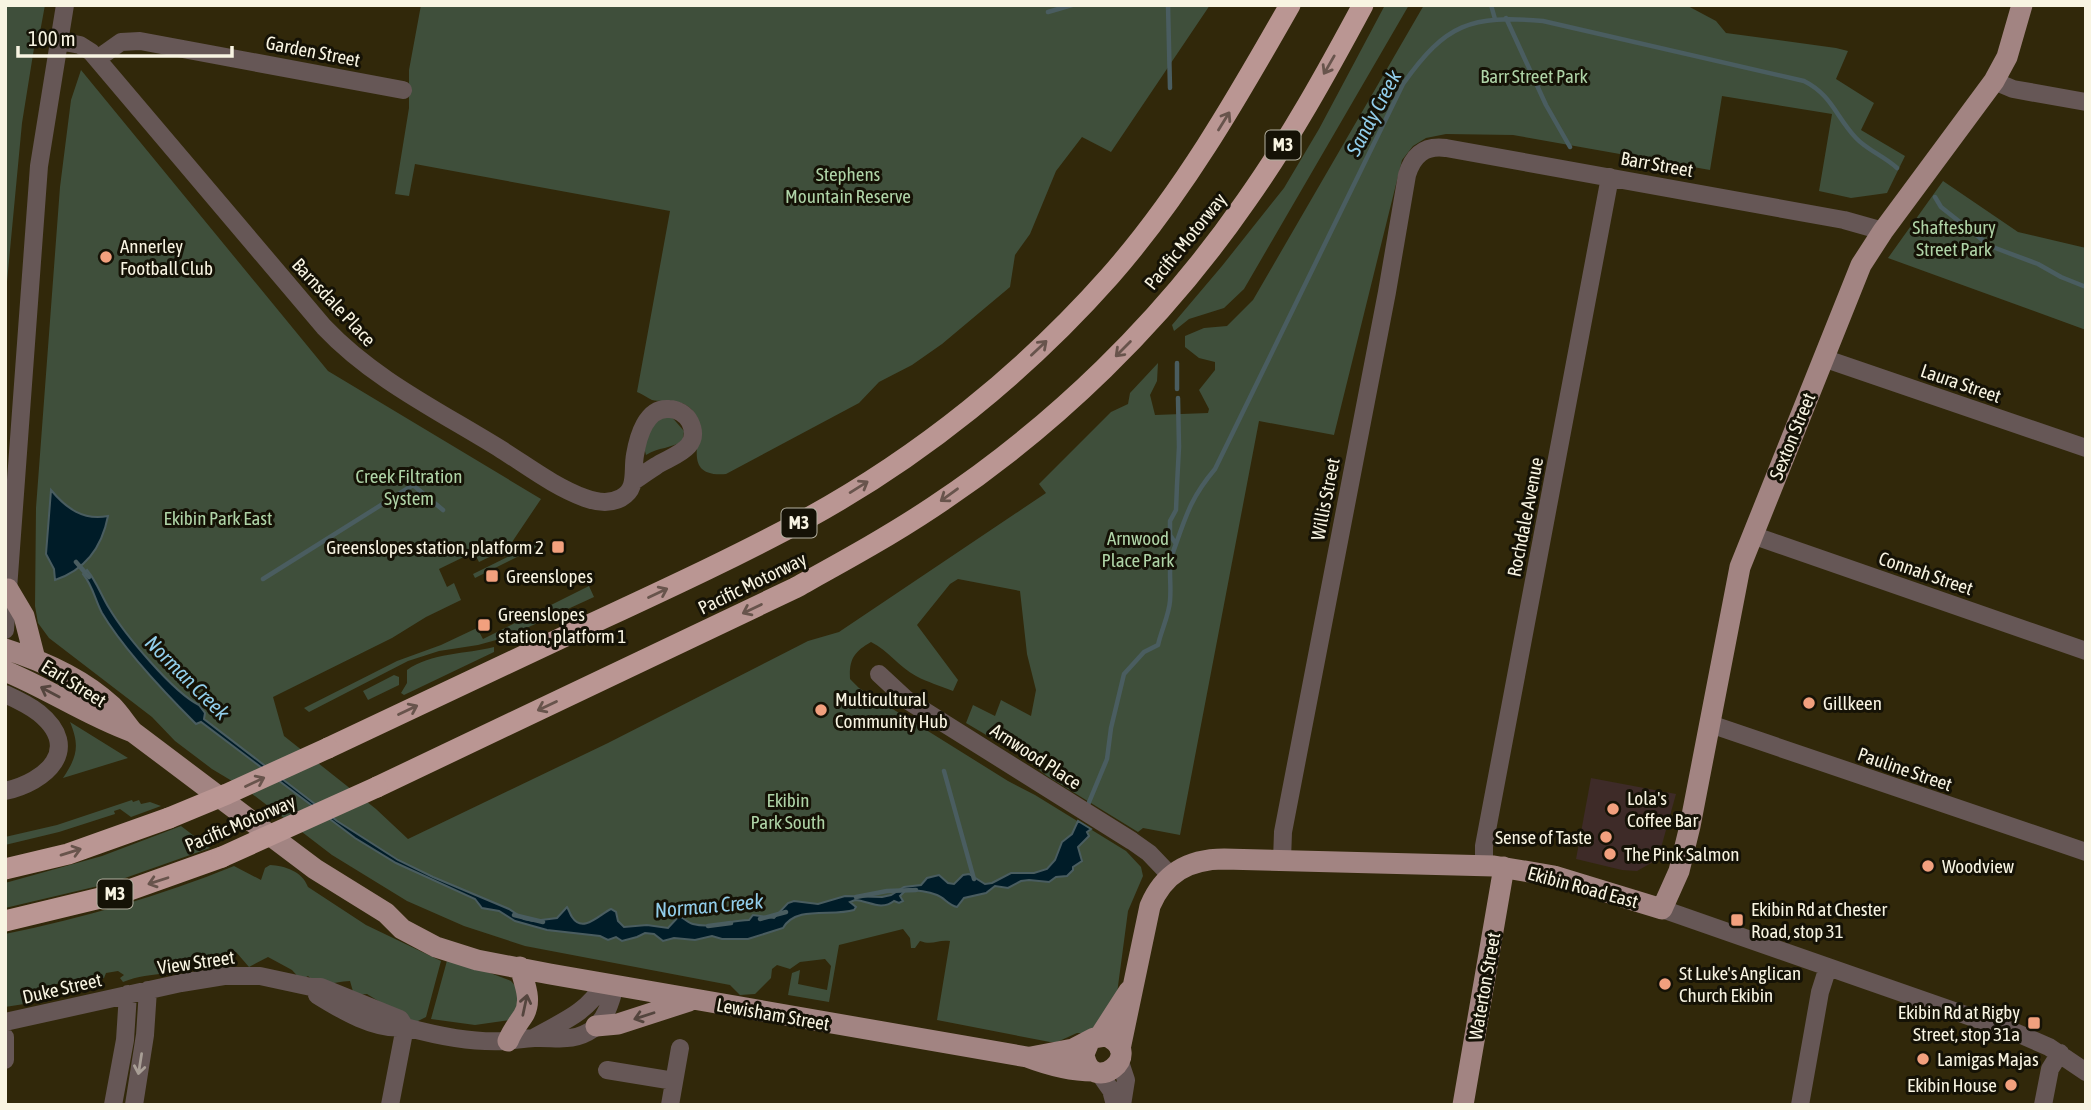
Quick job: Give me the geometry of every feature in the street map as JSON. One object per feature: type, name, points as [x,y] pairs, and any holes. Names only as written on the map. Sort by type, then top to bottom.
[{"type":"highway","name":"Pacific Motorway","points":[[5,869],[68,854],[170,818],[228,794],[676,584],[785,530],[899,462],[981,400],[1051,337],[1110,276],[1186,178],[1220,127],[1290,5]]},
{"type":"highway","name":"Pacific Motorway","points":[[5,921],[121,893],[222,857],[377,787],[795,588],[934,507],[1015,447],[1079,391],[1131,341],[1189,276],[1222,235],[1274,159],[1363,5]]},
{"type":"main road","name":"Sexton Street","points":[[1662,909],[1683,856],[1740,567],[1752,535],[1861,265],[1994,80],[2007,57],[2022,5]]},
{"type":"main road","points":[[8,589],[24,616],[35,659]]},
{"type":"main road","name":"Earl Street","points":[[5,649],[35,659],[66,675],[105,701],[133,732],[200,781]]},
{"type":"main road","name":"Earl Street","points":[[5,671],[42,687],[104,722],[133,732]]},
{"type":"main road","name":"Lewisham Street","points":[[200,781],[315,869],[386,913],[402,929],[436,947],[477,960],[691,1000],[1027,1057],[1047,1065],[1076,1071],[1096,1072]]},
{"type":"main road","name":"Ekibin Road East","points":[[1170,875],[1185,866],[1206,859],[1494,866],[1555,876],[1662,909]]},
{"type":"main road","name":"Waterton Street","points":[[1463,1105],[1494,866]]},
{"type":"main road","points":[[1133,985],[1084,1054],[1085,1060],[1096,1072],[1111,1071],[1120,1055],[1150,905],[1170,875]]},
{"type":"main road","points":[[508,1041],[528,1003],[520,967]]},
{"type":"main road","points":[[596,1026],[618,1024],[691,1000]]},
{"type":"main road","points":[[1094,1039],[1112,1039],[1120,1055]]},
{"type":"main road","name":"Lewisham Street","points":[[1027,1057],[1067,1051],[1094,1039]]},
{"type":"street","points":[[5,630],[39,166],[65,5]]},
{"type":"street","name":"Barnsdale Place","points":[[59,41],[85,47],[97,59],[324,327],[352,355],[398,387],[574,494],[597,501],[610,501],[628,493],[634,481]]},
{"type":"street","name":"Garden Street","points":[[97,59],[121,42],[140,41],[403,90]]},
{"type":"street","points":[[1994,80],[2013,89],[2086,102]]},
{"type":"street","name":"Barr Street","points":[[1423,150],[1446,148],[1855,222],[1883,231]]},
{"type":"street","name":"Willis Street","points":[[1282,860],[1283,832],[1407,175],[1413,160],[1423,150]]},
{"type":"street","name":"Rochdale Avenue","points":[[1494,866],[1484,846],[1610,177]]},
{"type":"street","name":"Laura Street","points":[[1823,358],[2086,448]]},
{"type":"street","name":"Connah Street","points":[[1752,535],[2086,651]]},
{"type":"street","name":"Arnwood Place","points":[[879,674],[907,700],[1132,841],[1170,875]]},
{"type":"street","points":[[5,694],[37,711],[47,720],[56,737],[58,752],[57,760],[45,774],[26,786],[5,791]]},
{"type":"street","name":"Pauline Street","points":[[1710,724],[2086,852]]},
{"type":"street","name":"Ekibin Road East","points":[[1662,909],[2017,1033],[2060,1053],[2086,1072]]},
{"type":"street","points":[[1800,1105],[1820,992],[1828,968]]},
{"type":"street","name":"View Street","points":[[128,994],[206,978],[243,975],[281,980],[311,988],[318,996],[368,1021],[395,1029],[405,1027],[452,1038],[508,1041],[535,1037],[558,1040],[583,1034],[596,1026]]},
{"type":"street","points":[[596,1026],[606,1011],[610,985]]},
{"type":"street","name":"View Street","points":[[535,1037],[577,1015],[610,985]]},
{"type":"street","points":[[134,1105],[145,1035],[148,990]]},
{"type":"street","points":[[113,1105],[125,1040],[128,994]]},
{"type":"street","name":"Duke Street","points":[[5,1022],[128,994]]},
{"type":"street","points":[[390,1105],[405,1027]]},
{"type":"street","points":[[5,1037],[5,1060]]},
{"type":"street","points":[[670,1105],[680,1048]]},
{"type":"street","points":[[2043,1105],[2050,1069],[2060,1053]]},
{"type":"street","points":[[1120,1055],[1126,1080],[1122,1105]]},
{"type":"street","points":[[607,1070],[674,1081]]},
{"type":"street","points":[[1096,1072],[1108,1084],[1115,1105]]},
{"type":"shaded area","points":[[1591,778],[1676,794],[1661,848],[1653,862],[1637,871],[1576,859]]},
{"type":"green space","points":[[5,5],[45,5],[38,43],[35,42],[22,123],[5,303]]},
{"type":"green space","name":"Stephens Mountain Reserve","points":[[421,5],[1210,5],[1111,152],[1082,137],[1056,171],[1030,234],[1015,255],[1010,287],[942,344],[912,365],[879,382],[859,403],[726,474],[710,473],[701,468],[697,460],[696,416],[690,408],[677,402],[652,400],[637,392],[670,211],[415,164],[409,196],[395,194],[409,108],[409,70]]},
{"type":"green space","points":[[1385,5],[1409,5],[1244,289],[1224,308],[1189,319],[1174,331],[1172,325],[1284,188],[1319,129]]},
{"type":"green space","points":[[1424,5],[1686,5],[1716,21],[1726,33],[1848,51],[1836,79],[1874,103],[1861,130],[1905,156],[1887,193],[1851,198],[1819,191],[1832,114],[1722,96],[1710,170],[1513,135],[1446,134],[1426,138],[1413,146],[1402,160],[1334,435],[1259,421],[1180,835],[1143,828],[1138,832],[1047,776],[1022,756],[966,723],[973,705],[995,716],[1001,700],[1031,716],[1036,690],[1027,654],[1020,591],[958,579],[950,584],[917,625],[958,680],[953,691],[916,676],[871,642],[860,649],[850,666],[850,679],[859,688],[1126,851],[1141,867],[1143,876],[1128,911],[1116,1001],[1099,1024],[1086,1033],[1077,1033],[1057,1042],[1050,1042],[937,1020],[950,941],[920,941],[915,948],[911,948],[910,938],[903,929],[839,945],[829,1002],[788,995],[792,973],[800,970],[798,984],[827,990],[831,966],[825,959],[800,962],[790,969],[777,965],[772,969],[771,978],[755,994],[740,995],[730,985],[525,946],[464,926],[407,901],[332,855],[247,790],[212,769],[175,741],[152,717],[49,638],[38,623],[35,606],[36,508],[60,187],[71,100],[81,70],[328,371],[541,499],[508,548],[479,562],[474,552],[439,569],[447,587],[454,583],[461,600],[392,638],[273,697],[284,736],[376,809],[408,839],[608,743],[808,641],[839,632],[1046,493],[1039,484],[1111,412],[1128,404],[1130,393],[1158,363],[1157,381],[1150,395],[1155,415],[1208,413],[1209,409],[1199,390],[1215,370],[1215,362],[1199,358],[1185,347],[1185,336],[1204,328],[1227,326],[1253,300]]},
{"type":"green space","name":"Shaftesbury Street Park","points":[[1943,181],[2018,232],[2086,248],[2086,330],[1888,258]]},
{"type":"green space","points":[[670,415],[684,431],[683,440],[646,455],[643,444],[655,421]]},
{"type":"green space","points":[[544,539],[545,543],[475,578],[473,574]]},
{"type":"green space","points":[[589,586],[594,597],[507,637],[439,651],[408,661],[309,712],[304,708],[397,661],[477,628],[483,639]]},
{"type":"green space","points":[[494,647],[494,652],[404,695],[401,693],[407,683],[407,670],[416,664],[438,657]]},
{"type":"green space","points":[[394,675],[399,677],[399,685],[368,700],[363,691]]},
{"type":"green space","points":[[70,722],[128,758],[63,778],[76,751]]},
{"type":"green space","points":[[132,800],[161,806],[131,817],[120,809],[114,811],[115,814],[59,832],[5,845],[5,837],[57,825]]},
{"type":"green space","points":[[181,826],[210,848],[111,883],[5,908],[5,883],[102,856]]},
{"type":"green space","points":[[270,865],[292,870],[302,877],[308,887],[366,925],[441,961],[426,1017],[414,1023],[367,994],[354,995],[350,981],[323,984],[308,976],[301,980],[292,970],[268,957],[249,967],[236,952],[220,961],[194,963],[170,972],[123,982],[120,978],[124,975],[118,971],[106,973],[104,978],[93,981],[91,988],[85,991],[67,982],[53,985],[55,996],[50,1000],[5,1007],[5,934],[121,905],[234,866],[261,880],[265,868]]},
{"type":"green space","points":[[448,957],[511,981],[521,998],[510,1020],[475,1025],[431,1019]]},
{"type":"water","points":[[51,490],[76,512],[91,517],[108,516],[101,538],[91,556],[66,576],[55,580],[54,569],[46,554]]},
{"type":"water","points":[[87,570],[126,633],[163,676],[199,705],[205,713],[204,719],[337,821],[398,860],[509,909],[524,919],[533,921],[557,918],[567,907],[576,922],[581,924],[592,921],[611,909],[616,912],[618,921],[624,927],[647,925],[668,928],[679,916],[700,925],[749,920],[753,915],[774,918],[788,903],[794,901],[818,904],[845,896],[882,897],[904,887],[921,885],[927,878],[939,875],[948,883],[954,884],[963,875],[969,874],[985,884],[1011,873],[1034,873],[1047,869],[1055,860],[1062,842],[1072,834],[1078,821],[1091,829],[1087,832],[1089,836],[1078,847],[1082,861],[1073,867],[1067,876],[1056,877],[1049,882],[1021,881],[1008,888],[995,886],[986,893],[964,898],[957,907],[937,895],[906,890],[900,896],[903,901],[899,903],[894,901],[880,905],[855,900],[850,902],[856,907],[854,910],[796,916],[783,928],[748,939],[722,939],[712,936],[695,940],[674,938],[663,941],[654,934],[645,933],[622,941],[616,937],[608,940],[600,936],[547,930],[515,921],[499,911],[482,908],[475,899],[396,863],[355,838],[201,722],[196,724],[146,671],[111,627],[83,574]]},
{"type":"waterway","points":[[1048,12],[1072,5]]},
{"type":"waterway","name":"Norman Creek","points":[[1168,5],[1170,88]]},
{"type":"waterway","points":[[1491,5],[1495,19]]},
{"type":"waterway","points":[[1506,18],[1546,105],[1570,147]]},
{"type":"waterway","name":"Sandy Creek","points":[[1176,544],[1191,504],[1215,469],[1403,84],[1433,48],[1462,27],[1497,20],[1543,21],[1804,81],[1821,93],[1860,142],[1897,168]]},
{"type":"waterway","name":"Sandy Creek","points":[[1935,197],[1941,207],[1990,246],[2038,264],[2086,287]]},
{"type":"waterway","name":"Norman Creek","points":[[1177,363],[1177,389]]},
{"type":"waterway","name":"Norman Creek","points":[[1087,807],[1107,759],[1111,728],[1124,674],[1144,652],[1158,645],[1168,612],[1170,566],[1176,544],[1170,535],[1170,521],[1176,510],[1178,398]]},
{"type":"waterway","points":[[263,579],[413,485],[443,510]]},
{"type":"waterway","name":"Norman Creek","points":[[76,562],[89,577]]},
{"type":"waterway","points":[[944,771],[974,879]]},
{"type":"waterway","name":"Norman Creek","points":[[856,897],[887,891],[916,890]]},
{"type":"waterway","name":"Norman Creek","points":[[760,919],[786,912]]},
{"type":"waterway","name":"Norman Creek","points":[[514,915],[543,922]]},
{"type":"waterway","name":"Norman Creek","points":[[708,926],[731,923]]},
{"type":"place","name":"Annerley Football Club","points":[[106,257]]},
{"type":"place","name":"Greenslopes station, platform 2","points":[[558,547]]},
{"type":"place","name":"Greenslopes","points":[[492,576]]},
{"type":"place","name":"Greenslopes station, platform 1","points":[[484,625]]},
{"type":"place","name":"Gillkeen","points":[[1809,703]]},
{"type":"place","name":"Multicultural Community Hub","points":[[821,710]]},
{"type":"place","name":"Lola's Coffee Bar","points":[[1613,809]]},
{"type":"place","name":"Sense of Taste","points":[[1606,837]]},
{"type":"place","name":"The Pink Salmon","points":[[1610,854]]},
{"type":"place","name":"Woodview","points":[[1928,866]]},
{"type":"place","name":"Ekibin Rd at Chester Road, stop 31","points":[[1737,920]]},
{"type":"place","name":"St Luke's Anglican Church Ekibin","points":[[1665,984]]},
{"type":"place","name":"Ekibin Rd at Rigby Street, stop 31a","points":[[2034,1023]]},
{"type":"place","name":"Lamigas Majas","points":[[1923,1059]]},
{"type":"place","name":"Ekibin House","points":[[2011,1085]]},
{"type":"park label","name":"Barr Street Park","points":[[1534,76]]},
{"type":"park label","name":"Creek Filtration System","points":[[409,487]]},
{"type":"park label","name":"Ekibin Park East","points":[[218,518]]},
{"type":"park label","name":"Arnwood Place Park","points":[[1138,549]]},
{"type":"park label","name":"Ekibin Park South","points":[[788,811]]}]
